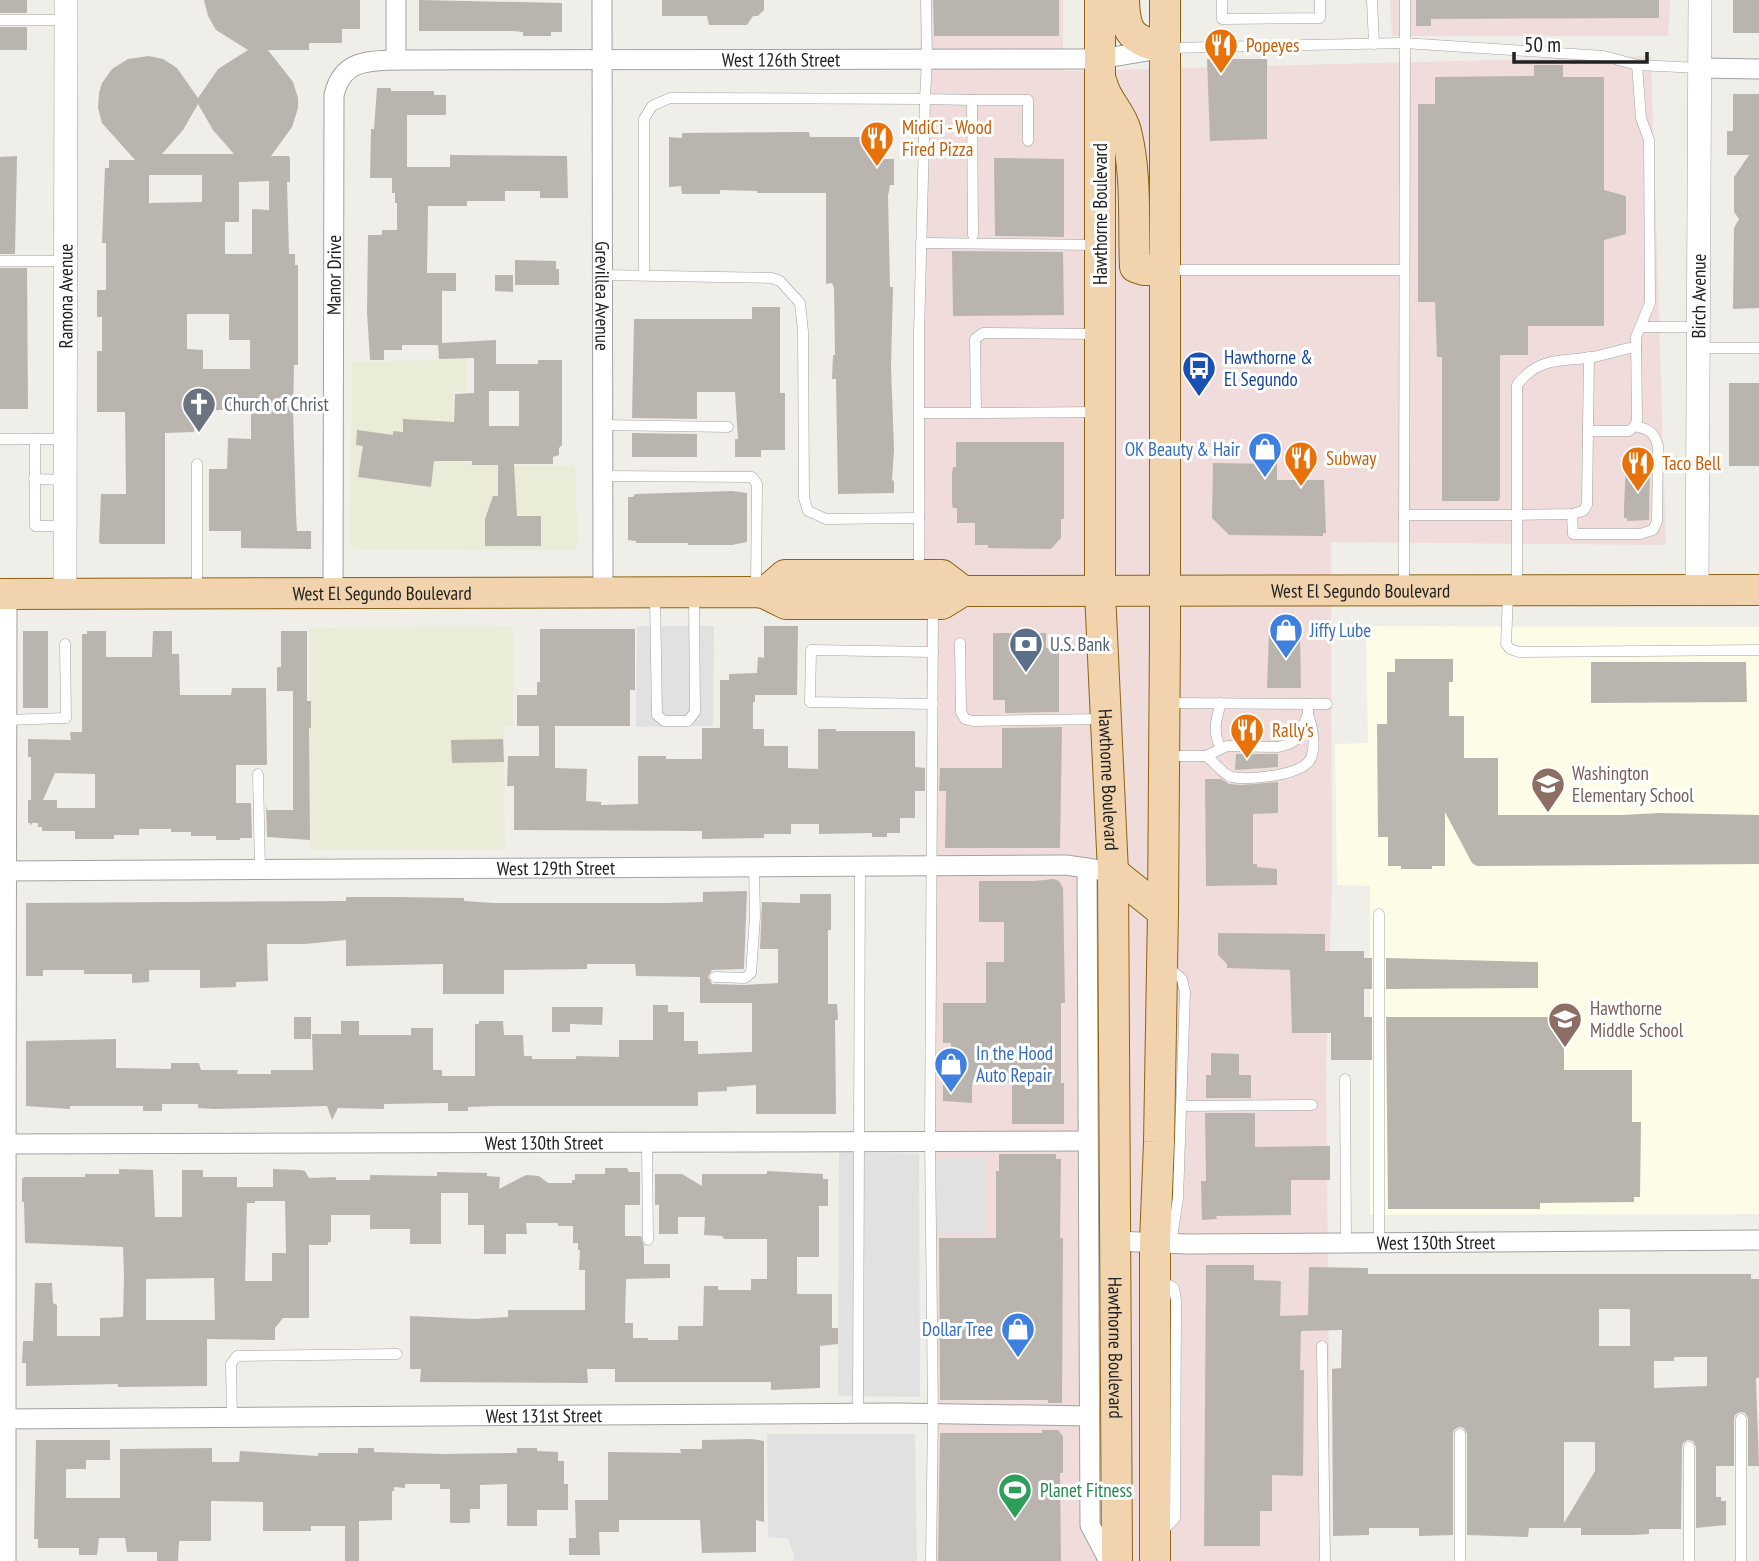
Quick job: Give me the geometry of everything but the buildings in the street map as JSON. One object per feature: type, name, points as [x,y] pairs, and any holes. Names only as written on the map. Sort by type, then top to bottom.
[{"type":"main road","name":"Hawthorne Boulevard","points":[[1100,0],[1100,592],[1107,719],[1100,870],[1114,1241],[1117,1561]]},
{"type":"main road","points":[[1124,0],[1125,22],[1130,34],[1145,43],[1165,25],[1154,0]]},
{"type":"main road","name":"Hawthorne Boulevard","points":[[1155,1550],[1155,1277],[1163,1243],[1159,1142],[1165,703],[1165,25]]},
{"type":"main road","points":[[1100,67],[1105,95],[1120,115],[1126,132],[1135,217],[1135,267],[1165,270]]},
{"type":"main road","name":"West El Segundo Boulevard","points":[[760,592],[785,575],[942,575],[963,591]]},
{"type":"main road","name":"West El Segundo Boulevard","points":[[4,594],[760,592],[786,604],[942,604],[963,591],[1759,590]]},
{"type":"main road","points":[[1100,870],[1163,912]]},
{"type":"street","points":[[396,0],[396,60]]},
{"type":"street","name":"Grevillea Avenue","points":[[602,0],[603,593]]},
{"type":"street","name":"Birch Avenue","points":[[1697,590],[1700,0]]},
{"type":"street","name":"Ramona Avenue","points":[[65,594],[66,10]]},
{"type":"street","name":"West 126th Street","points":[[396,60],[927,60],[1100,67],[1165,25]]},
{"type":"street","name":"Manor Drive","points":[[333,593],[334,95],[338,79],[350,68],[368,61],[396,60]]},
{"type":"street","points":[[1700,68],[1759,69]]},
{"type":"street","points":[[4,594],[6,720],[3,871],[3,1419],[6,1561]]},
{"type":"street","name":"West 129th Street","points":[[3,871],[1066,865],[1100,870]]},
{"type":"street","points":[[1100,870],[1088,1141],[1090,1525],[1110,1561]]},
{"type":"street","name":"West 130th Street","points":[[4,1144],[1088,1141]]},
{"type":"street","name":"West 130th Street","points":[[1114,1241],[1759,1240]]},
{"type":"street","name":"West 131st Street","points":[[3,1419],[933,1413],[1089,1416]]},
{"type":"lane","points":[[919,575],[926,0]]},
{"type":"lane","points":[[1222,0],[1222,19],[1320,18],[1320,0]]},
{"type":"lane","points":[[1372,0],[1374,44]]},
{"type":"lane","points":[[1404,591],[1405,0]]},
{"type":"lane","points":[[0,20],[66,10]]},
{"type":"lane","points":[[1165,25],[1374,44],[1404,43],[1604,56],[1637,65],[1700,68]]},
{"type":"lane","points":[[1588,431],[1629,431],[1637,420],[1636,337],[1650,303],[1649,140],[1641,118],[1637,65]]},
{"type":"lane","points":[[644,275],[644,119],[652,106],[670,98],[1028,100],[1028,141]]},
{"type":"lane","points":[[972,100],[973,235]]},
{"type":"lane","points":[[921,243],[1100,246]]},
{"type":"lane","points":[[0,261],[66,261]]},
{"type":"lane","points":[[1165,270],[1404,270]]},
{"type":"lane","points":[[601,275],[772,278],[780,281],[800,303],[803,331],[804,498],[808,510],[826,519],[919,518]]},
{"type":"lane","points":[[1641,327],[1759,348]]},
{"type":"lane","points":[[976,413],[975,339],[978,335],[1100,334]]},
{"type":"lane","points":[[1636,347],[1617,349],[1599,356],[1547,362],[1527,372],[1517,385],[1517,515],[1506,644],[1510,649],[1519,652],[1759,650]]},
{"type":"lane","points":[[1404,515],[1517,515],[1583,511],[1587,505],[1589,357]]},
{"type":"lane","points":[[919,413],[1100,412]]},
{"type":"lane","points":[[603,425],[728,427]]},
{"type":"lane","points":[[1572,513],[1573,534],[1640,534],[1653,530],[1657,521],[1658,446],[1655,435],[1648,429],[1635,426]]},
{"type":"lane","points":[[0,439],[65,439]]},
{"type":"lane","points":[[34,439],[35,526],[65,526]]},
{"type":"lane","points":[[197,464],[197,593]]},
{"type":"lane","points":[[603,476],[752,477],[757,484],[760,592]]},
{"type":"lane","points":[[34,479],[65,480]]},
{"type":"lane","points":[[655,593],[657,715],[664,721],[688,720],[695,712],[694,593]]},
{"type":"lane","points":[[931,1561],[933,604]]},
{"type":"lane","points":[[6,720],[66,718],[65,643]]},
{"type":"lane","points":[[960,643],[961,712],[965,719],[1107,719]]},
{"type":"lane","points":[[933,652],[811,650],[810,702],[933,704]]},
{"type":"lane","points":[[1165,703],[1221,703],[1308,709],[1327,704]]},
{"type":"lane","points":[[1221,703],[1215,722],[1217,741],[1221,748]]},
{"type":"lane","points":[[1164,756],[1206,757],[1221,748],[1278,747],[1289,744],[1297,739],[1308,709]]},
{"type":"lane","points":[[1206,757],[1232,776],[1271,776],[1291,772],[1305,765],[1311,757],[1312,726],[1308,709]]},
{"type":"lane","points":[[258,774],[260,869]]},
{"type":"lane","points":[[715,977],[745,978],[751,974],[755,917],[754,867]]},
{"type":"lane","points":[[858,1414],[860,867]]},
{"type":"lane","points":[[1379,914],[1379,1241]]},
{"type":"lane","points":[[1162,962],[1182,979],[1185,992],[1178,1198],[1163,1243]]},
{"type":"lane","points":[[1345,1079],[1346,1242]]},
{"type":"lane","points":[[1181,1106],[1312,1105]]},
{"type":"lane","points":[[647,1142],[648,1240]]},
{"type":"lane","points":[[1322,1346],[1325,1561]]},
{"type":"lane","points":[[232,1418],[231,1364],[237,1356],[397,1354]]},
{"type":"lane","points":[[1741,1419],[1741,1561]]},
{"type":"lane","points":[[1460,1434],[1460,1561]]},
{"type":"lane","points":[[1689,1447],[1689,1561]]},
{"type":"shaded area","points":[[920,0],[1063,0],[1063,71],[1651,56],[1666,545],[1331,542],[1332,884],[1326,1068],[1331,1561],[935,1561]]},
{"type":"shaded area","points":[[1390,0],[1670,0],[1668,36],[1392,36]]},
{"type":"shaded area","points":[[467,359],[467,391],[453,392],[453,428],[470,429],[470,466],[575,465],[578,545],[574,550],[355,549],[350,544],[352,362]]},
{"type":"shaded area","points":[[637,626],[714,626],[713,726],[636,727]]},
{"type":"shaded area","points":[[1366,626],[1759,627],[1759,1214],[1370,1215],[1370,886],[1337,885],[1335,744],[1368,743]]},
{"type":"shaded area","points":[[513,627],[513,727],[504,727],[505,849],[309,849],[309,628]]},
{"type":"shaded area","points":[[839,1152],[919,1154],[920,1397],[838,1396]]},
{"type":"shaded area","points":[[985,1158],[986,1233],[937,1234],[936,1159]]},
{"type":"shaded area","points":[[767,1434],[915,1434],[917,1561],[794,1561],[788,1539],[768,1537]]},
{"type":"place","name":"Popeyes","points":[[1221,75]]},
{"type":"place","name":"MidiCi - Wood Fired Pizza","points":[[877,168]]},
{"type":"place","name":"Hawthorne & El Segundo","points":[[1199,398]]},
{"type":"place","name":"Church of Christ","points":[[199,434]]},
{"type":"place","name":"OK Beauty & Hair","points":[[1265,479]]},
{"type":"place","name":"Subway","points":[[1301,488]]},
{"type":"place","name":"Taco Bell","points":[[1638,493]]},
{"type":"place","name":"Jiffy Lube","points":[[1286,660]]},
{"type":"place","name":"U.S. Bank","points":[[1026,674]]},
{"type":"place","name":"Rally's","points":[[1247,760]]},
{"type":"place","name":"Washington Elementary School","points":[[1548,814]]},
{"type":"place","name":"Hawthorne Middle School","points":[[1565,1049]]},
{"type":"place","name":"In the Hood Auto Repair","points":[[951,1094]]},
{"type":"place","name":"Dollar Tree","points":[[1018,1359]]},
{"type":"place","name":"Planet Fitness","points":[[1015,1520]]}]
